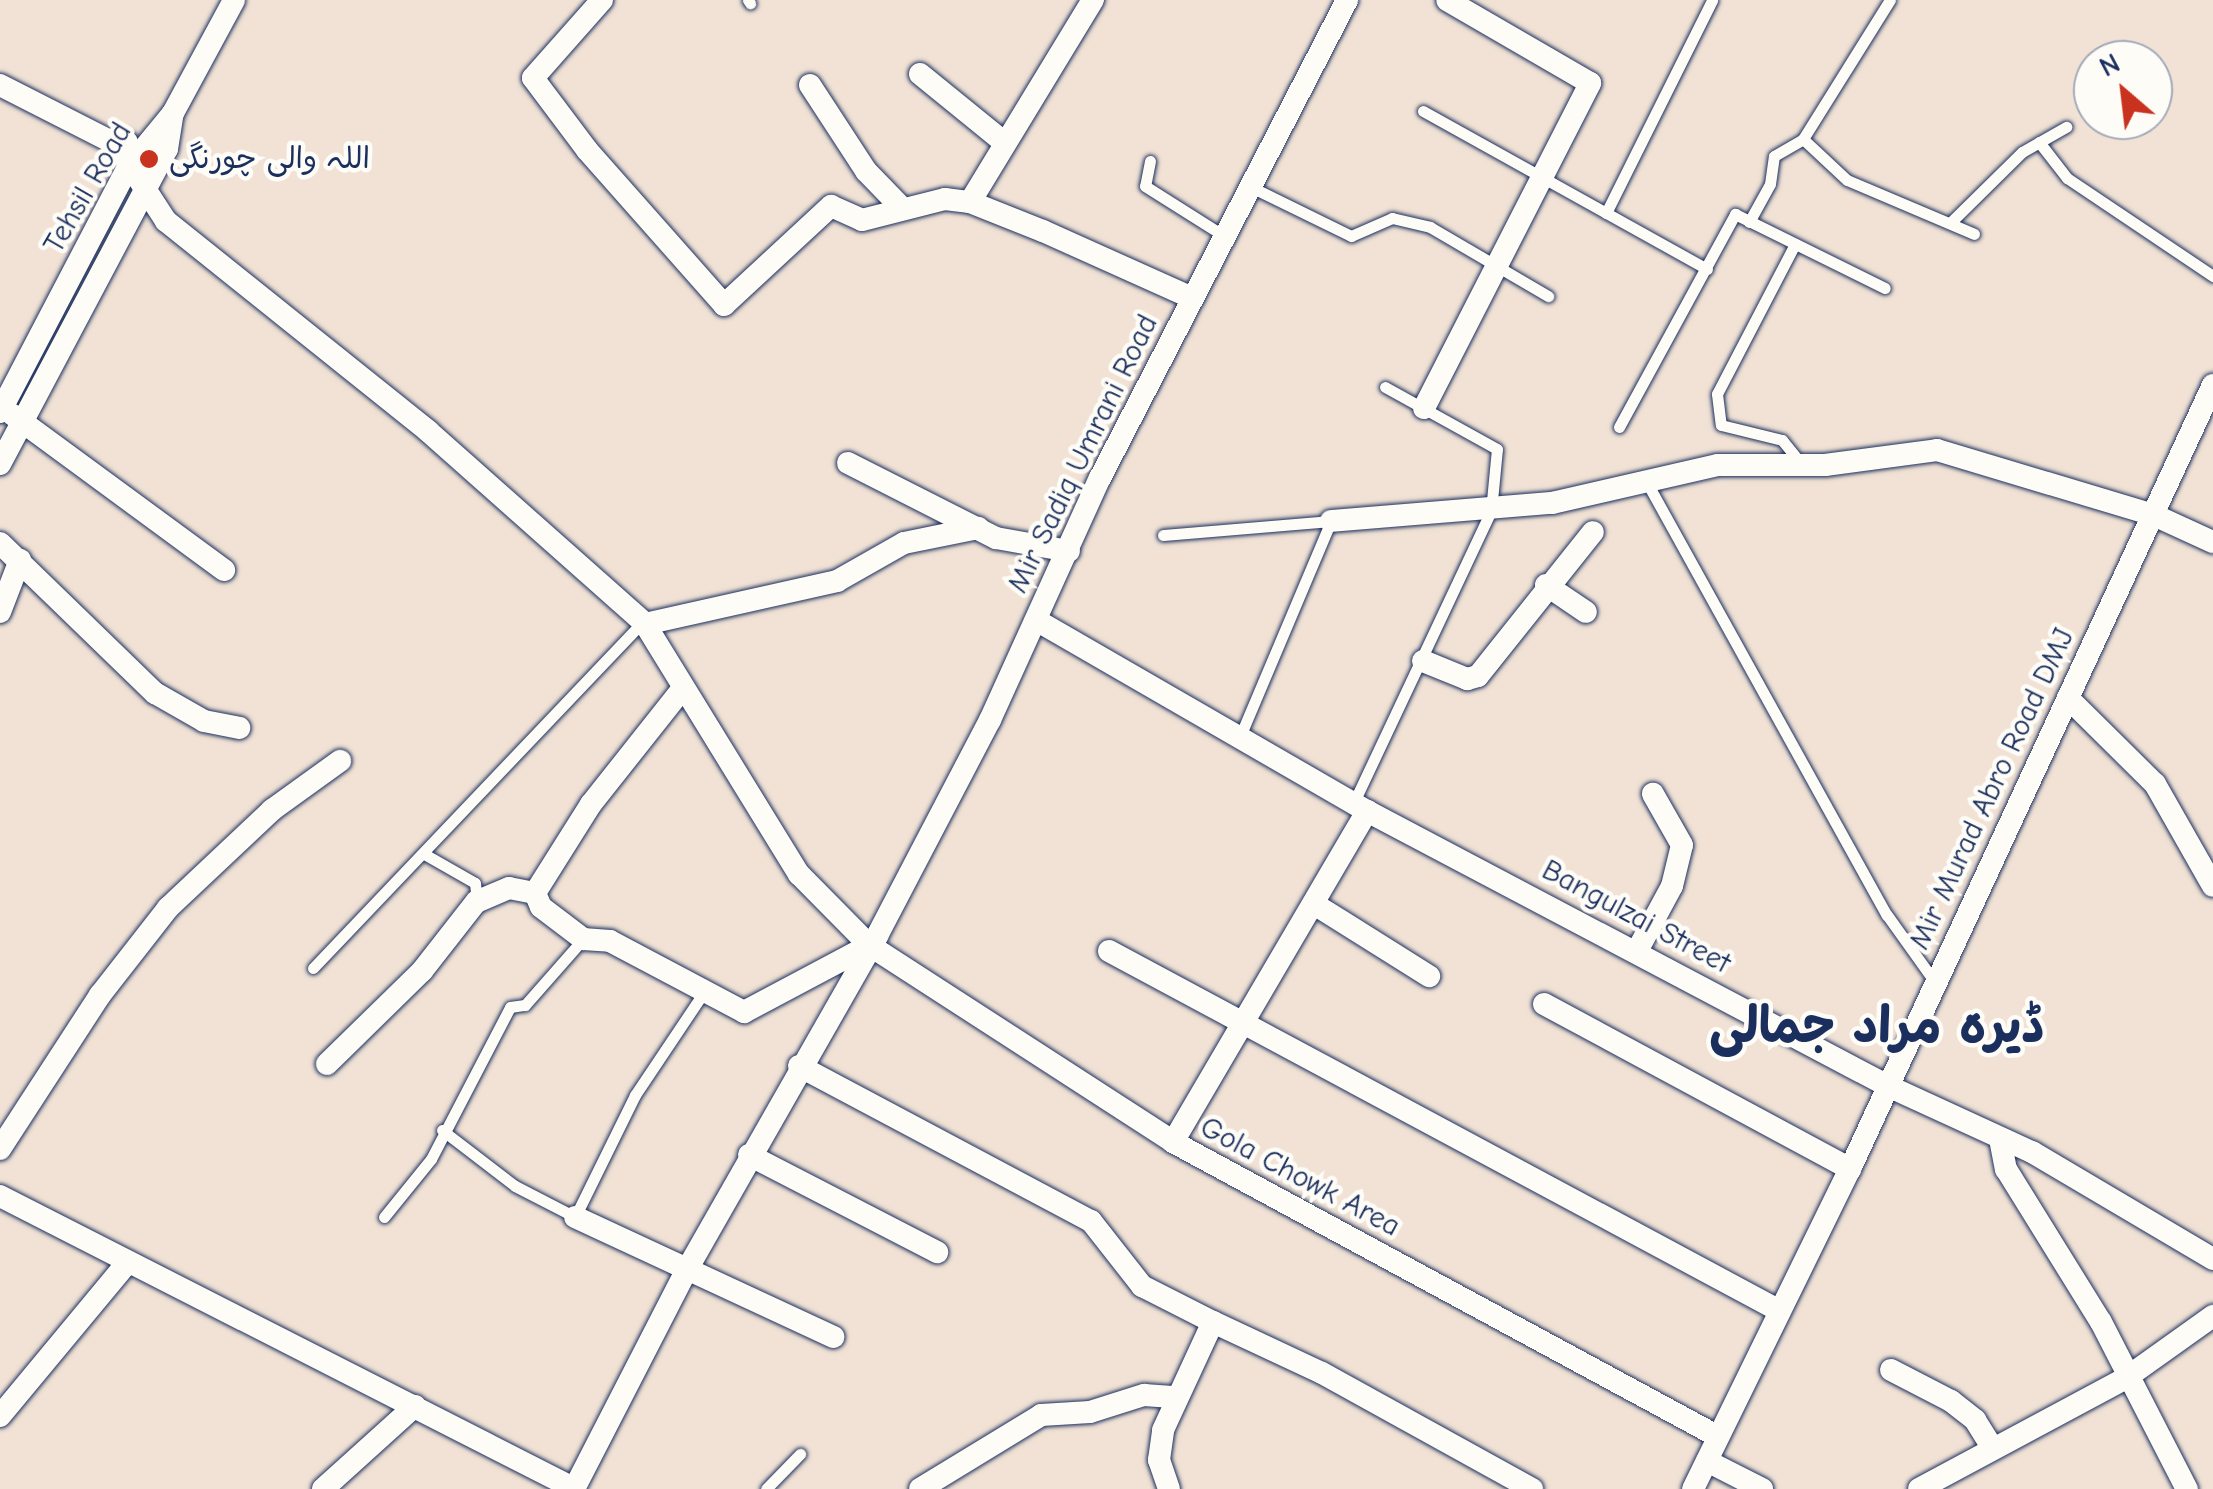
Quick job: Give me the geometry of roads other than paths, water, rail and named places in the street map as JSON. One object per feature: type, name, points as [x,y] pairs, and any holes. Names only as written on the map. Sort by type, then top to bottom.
[{"type":"street","name":"Tehsil Road","points":[[0,409],[127,169],[156,144],[234,0]]},
{"type":"street","points":[[602,0],[532,78],[586,150],[724,305],[831,206],[840,204],[854,220],[945,200],[970,202],[1143,270],[1192,298]]},
{"type":"street","points":[[970,202],[1093,0]]},
{"type":"street","name":"Mir Sadiq Umrani Road","points":[[575,1489],[749,1155],[873,940],[1036,620],[1192,298],[1347,0]]},
{"type":"street","points":[[1424,408],[1590,83],[1447,0]]},
{"type":"street","points":[[920,74],[1004,143]]},
{"type":"street","points":[[0,85],[116,144],[156,144],[145,186],[0,464]]},
{"type":"street","points":[[810,86],[866,171],[903,210]]},
{"type":"street","points":[[116,144],[127,169]]},
{"type":"street","name":"Gola Chowk Area","points":[[127,169],[145,186],[166,221],[428,431],[644,623],[800,874],[873,940],[1173,1142],[1717,1436]]},
{"type":"street","name":"Mir Murad Abro Road DMJ","points":[[1692,1489],[1850,1169],[2154,515],[2206,422],[2213,384]]},
{"type":"street","points":[[0,409],[23,420],[224,570]]},
{"type":"street","points":[[1331,522],[1491,511],[1718,466],[1802,465],[1937,450],[2154,515],[2213,542]]},
{"type":"street","points":[[848,463],[1021,546],[1069,551]]},
{"type":"street","points":[[644,623],[838,580],[904,543],[978,528]]},
{"type":"street","points":[[1424,661],[1473,680],[1546,585],[1593,532]]},
{"type":"street","points":[[0,543],[155,692],[204,721],[239,728]]},
{"type":"street","points":[[0,612],[20,560]]},
{"type":"street","points":[[1546,585],[1586,612]]},
{"type":"street","name":"Bangulzai Street","points":[[1036,620],[1239,740],[1360,806],[1886,1085],[2000,1138],[2213,1259]]},
{"type":"street","points":[[535,893],[646,727],[684,688]]},
{"type":"street","points":[[2068,698],[2155,784],[2213,886]]},
{"type":"street","points":[[0,1149],[100,995],[168,908],[272,810],[340,762]]},
{"type":"street","points":[[1637,951],[1672,886],[1682,845],[1654,794]]},
{"type":"street","points":[[1173,1142],[1314,904],[1360,806]]},
{"type":"street","points":[[327,1064],[422,970],[477,902],[509,888],[535,893]]},
{"type":"street","points":[[535,893],[542,907],[583,939],[610,941],[702,995],[744,1012],[760,1007],[873,940]]},
{"type":"street","points":[[1314,904],[1428,976]]},
{"type":"street","points":[[1109,952],[1778,1310]]},
{"type":"street","points":[[1544,1004],[1850,1169]]},
{"type":"street","points":[[800,1066],[1091,1221],[1142,1286],[1322,1373],[1532,1489]]},
{"type":"street","points":[[2000,1138],[2006,1169],[2101,1322],[2126,1378],[2186,1489]]},
{"type":"street","points":[[749,1155],[937,1252]]},
{"type":"street","points":[[0,1196],[575,1489]]},
{"type":"street","points":[[575,1217],[685,1273],[833,1337]]},
{"type":"street","points":[[0,1416],[128,1262]]},
{"type":"street","points":[[1919,1489],[2126,1378],[2213,1316]]},
{"type":"street","points":[[1169,1489],[1159,1460],[1176,1398],[1213,1322]]},
{"type":"street","points":[[1891,1370],[1952,1401],[1976,1420],[1992,1448]]},
{"type":"street","points":[[920,1489],[1041,1416],[1090,1412],[1144,1395],[1176,1398]]},
{"type":"street","points":[[323,1489],[414,1406]]},
{"type":"street","points":[[1707,1461],[1762,1489]]},
{"type":"lane","points":[[1606,213],[1712,0]]},
{"type":"lane","points":[[1749,222],[1770,184],[1774,156],[1803,140],[1890,0]]},
{"type":"lane","points":[[1423,111],[1706,268]]},
{"type":"lane","points":[[1950,223],[2039,142],[2066,127]]},
{"type":"lane","points":[[1803,140],[1847,180],[1974,234]]},
{"type":"lane","points":[[2039,142],[2067,178],[2213,276]]},
{"type":"lane","points":[[1150,160],[1145,186],[1224,236]]},
{"type":"lane","points":[[1249,186],[1351,236],[1392,218],[1430,226],[1548,296]]},
{"type":"lane","points":[[1620,427],[1735,214],[1886,288]]},
{"type":"lane","points":[[1795,244],[1717,394],[1721,425],[1782,440],[1802,465]]},
{"type":"lane","points":[[1360,806],[1491,511],[1496,445],[1384,387]]},
{"type":"lane","points":[[1646,482],[1887,915],[1934,982]]},
{"type":"lane","points":[[1162,536],[1331,522],[1239,740]]},
{"type":"lane","points":[[313,968],[426,855],[426,842],[644,623]]},
{"type":"lane","points":[[426,855],[475,883],[477,902]]},
{"type":"lane","points":[[384,1217],[431,1159],[442,1130],[510,1007],[525,1005],[583,939]]},
{"type":"lane","points":[[442,1130],[516,1186],[575,1217],[634,1095],[702,995]]},
{"type":"lane","points":[[766,1489],[800,1454]]},
{"type":"place","name":"اللہ والی چورنگی","points":[[149,159]]},
{"type":"district","name":"ڈیرہ مراد جمالی","points":[[1877,1027]]}]
